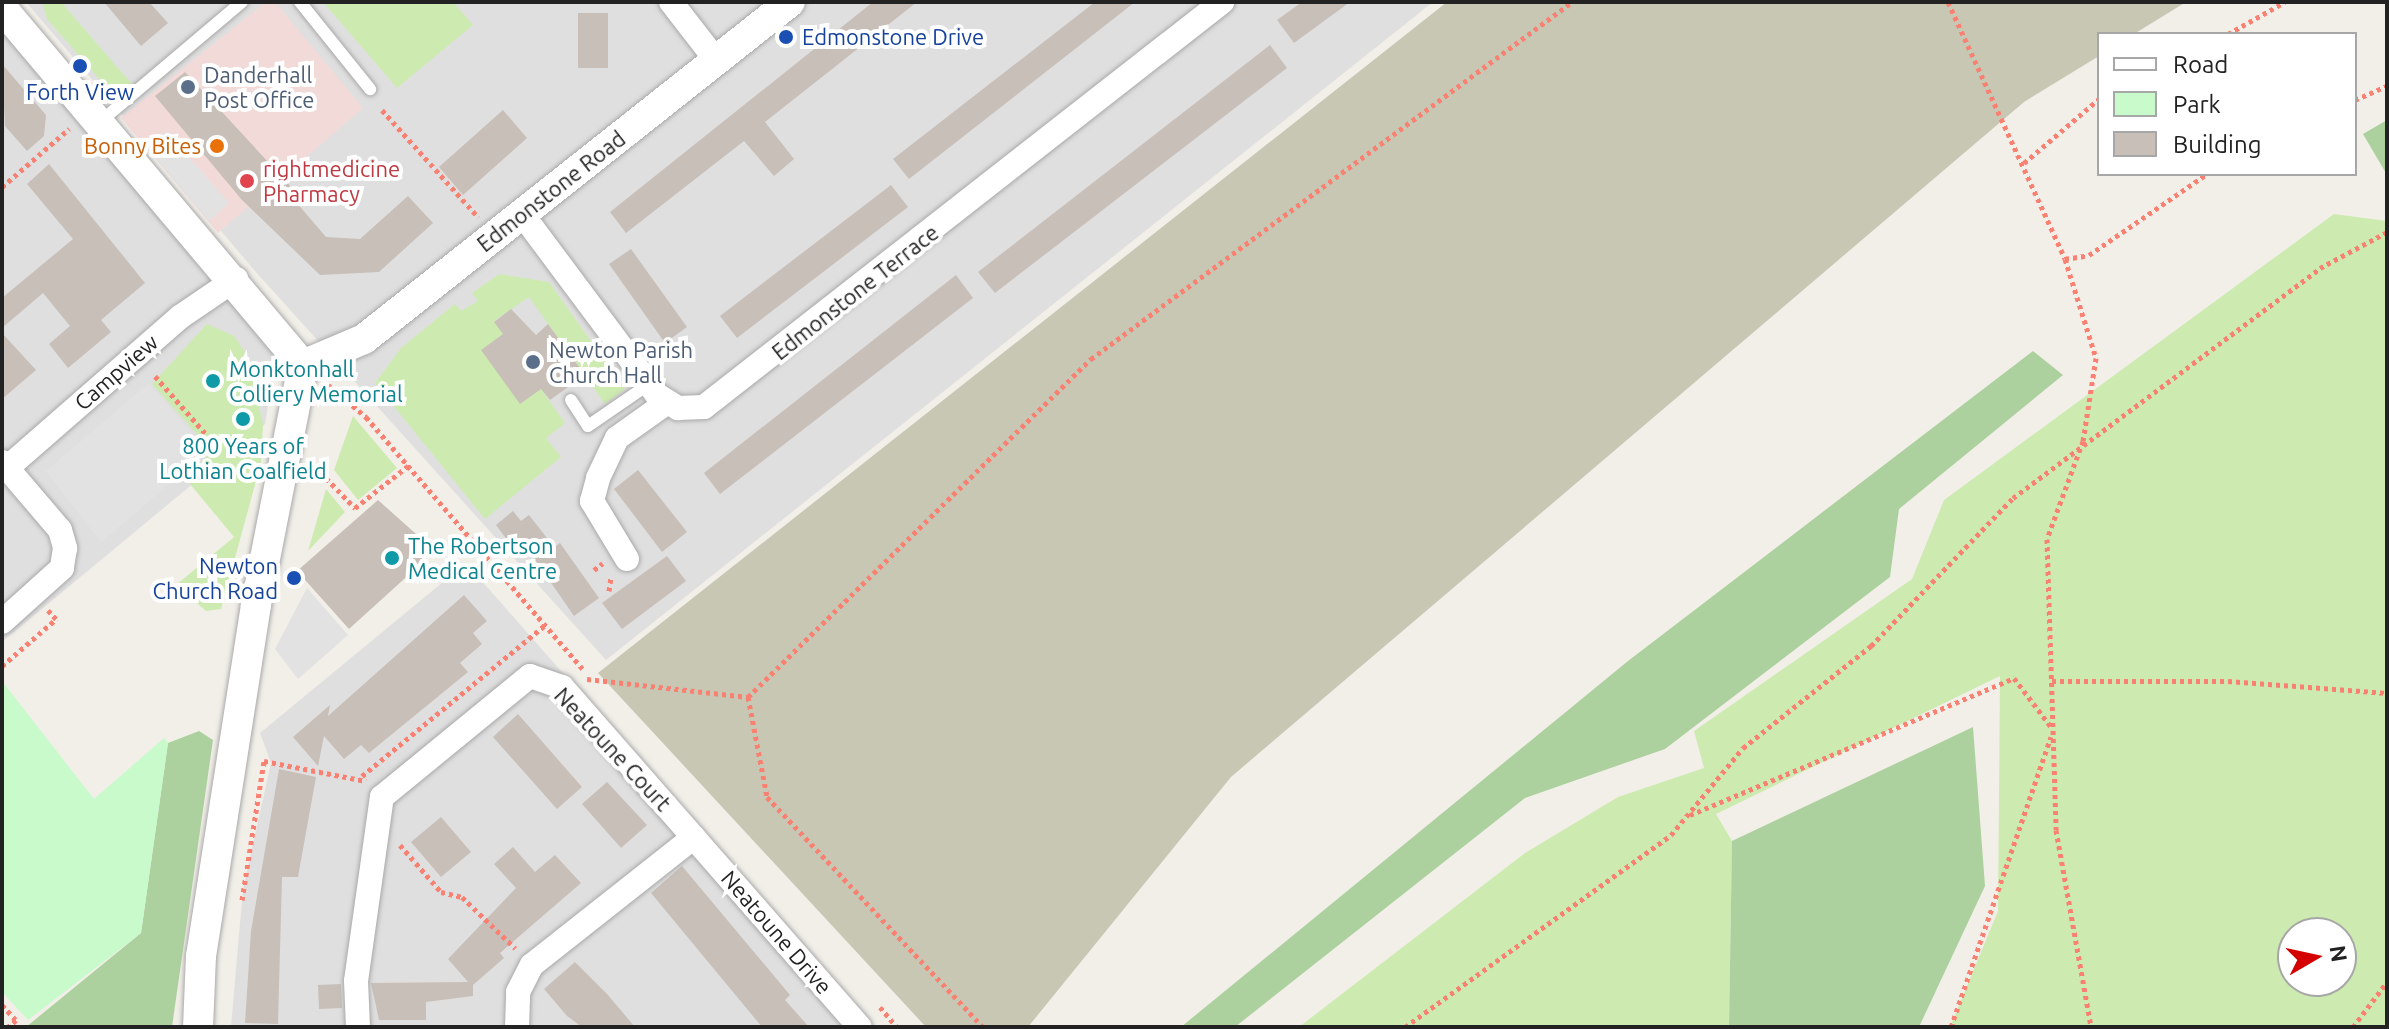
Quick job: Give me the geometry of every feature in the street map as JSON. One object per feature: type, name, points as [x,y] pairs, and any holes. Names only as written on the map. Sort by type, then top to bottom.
[{"type":"street","points":[[671,2],[716,60]]},
{"type":"street","name":"Edmonstone Road","points":[[303,365],[364,339],[790,2]]},
{"type":"street","name":"Edmonstone Terrace","points":[[666,403],[691,409],[718,401],[1222,2]]},
{"type":"street","points":[[2,8],[236,279],[303,365],[201,956],[198,1027]]},
{"type":"street","points":[[522,214],[666,403],[617,438],[598,478],[592,501],[627,559]]},
{"type":"street","name":"Campview","points":[[4,465],[180,317],[236,279]]},
{"type":"street","points":[[2,622],[57,574],[65,548],[60,530],[4,465]]},
{"type":"street","name":"Neatoune Court","points":[[380,808],[530,676],[562,687],[694,837]]},
{"type":"street","points":[[358,1027],[356,981],[380,808]]},
{"type":"street","points":[[517,1027],[518,992],[532,965],[694,837]]},
{"type":"street","name":"Neatoune Drive","points":[[694,837],[860,1027]]},
{"type":"lane","points":[[96,116],[242,2]]},
{"type":"lane","points":[[300,2],[370,89]]},
{"type":"lane","points":[[571,400],[588,426],[649,384]]},
{"type":"path","points":[[748,697],[1091,359],[1572,2]]},
{"type":"path","points":[[1948,2],[2024,163],[2065,259],[2096,358],[2083,441],[2047,539],[2056,830],[2091,1027]]},
{"type":"path","points":[[2232,32],[2285,2]]},
{"type":"path","points":[[2357,99],[2387,86]]},
{"type":"path","points":[[2024,163],[2097,101]]},
{"type":"path","points":[[382,110],[494,236]]},
{"type":"path","points":[[2,187],[96,116]]},
{"type":"path","points":[[2065,259],[2089,255],[2204,176]]},
{"type":"path","points":[[1405,1027],[1671,835],[1743,748],[1871,646],[2013,498],[2083,441],[2320,268],[2387,232]]},
{"type":"path","points":[[155,376],[218,448]]},
{"type":"path","points":[[284,463],[326,478],[355,508],[408,466]]},
{"type":"path","points":[[2,666],[56,619]]},
{"type":"path","points":[[239,917],[264,761],[362,776],[545,625]]},
{"type":"path","points":[[562,687],[591,678],[748,697]]},
{"type":"path","points":[[1687,816],[2014,678],[2053,729]]},
{"type":"path","points":[[2052,681],[2228,681],[2387,693]]},
{"type":"path","points":[[748,697],[767,797],[983,1027]]},
{"type":"path","points":[[1951,1027],[2031,812],[2053,729]]},
{"type":"path","points":[[362,776],[380,808],[441,892],[462,897],[532,965]]},
{"type":"path","points":[[2353,1027],[2387,982]]},
{"type":"path","points":[[2,1005],[16,1020],[8,1027]]},
{"type":"shaded area","points":[[26,2],[1433,2],[606,660],[255,271]]},
{"type":"shaded area","points":[[266,2],[275,2],[363,108],[218,233],[121,118]]},
{"type":"shaded area","points":[[1447,2],[2186,2],[2137,32],[2097,32],[2097,57],[2024,102],[1231,777],[1028,1027],[926,1027],[598,673]]},
{"type":"shaded area","points":[[2,28],[276,356],[265,424],[2,642]]},
{"type":"shaded area","points":[[166,131],[229,203],[209,221],[146,147]]},
{"type":"shaded area","points":[[149,383],[208,452],[101,542],[46,471]]},
{"type":"shaded area","points":[[466,563],[874,1027],[231,1027],[243,889],[271,763],[260,733]]},
{"type":"shaded area","points":[[307,588],[348,635],[298,679],[275,649]]},
{"type":"green space","points":[[42,2],[61,2],[133,85],[108,89],[47,19]]},
{"type":"green space","points":[[323,2],[453,2],[473,25],[397,88]]},
{"type":"green space","points":[[2387,120],[2387,175],[2363,134]]},
{"type":"green space","points":[[2334,214],[2387,221],[2387,1027],[1950,1027],[1998,911],[2000,676],[1716,814],[1732,841],[1729,1027],[1299,1027],[1525,853],[1618,797],[1704,768],[1694,731],[1912,579],[1944,500]]},
{"type":"green space","points":[[499,274],[549,282],[625,389],[605,404],[529,297],[494,321],[503,334],[482,350],[541,389],[565,423],[546,438],[561,457],[485,519],[375,383],[401,348],[455,304],[461,311],[478,301],[472,293]]},
{"type":"green space","points":[[207,324],[234,336],[247,355],[263,424],[261,463],[221,609],[206,611],[176,585],[234,537],[185,478],[212,451],[152,384]]},
{"type":"green space","points":[[2033,351],[2063,375],[1899,509],[1890,577],[1665,749],[1525,798],[1235,1027],[1181,1027],[1628,661]]},
{"type":"green space","points":[[353,416],[397,468],[358,500],[334,470]]},
{"type":"green space","points":[[326,489],[345,512],[308,551]]},
{"type":"green space","points":[[2,681],[94,799],[164,738],[168,743],[141,933],[28,1020],[2,992]]},
{"type":"green space","points":[[1973,727],[1985,886],[1919,1027],[1729,1027],[1732,841]]},
{"type":"green space","points":[[199,731],[213,740],[172,1027],[26,1027],[141,933],[168,743]]},
{"type":"building","points":[[104,2],[149,2],[168,23],[141,46]]},
{"type":"building","points":[[873,2],[917,2],[765,122],[794,159],[774,176],[744,141],[626,233],[610,212]]},
{"type":"building","points":[[1095,2],[1135,2],[909,179],[893,159]]},
{"type":"building","points":[[1302,2],[1350,2],[1294,43],[1277,20]]},
{"type":"building","points":[[578,13],[608,13],[608,68],[578,68]]},
{"type":"building","points":[[1270,45],[1287,68],[995,293],[978,272]]},
{"type":"building","points":[[2,64],[46,115],[44,136],[27,151],[5,126]]},
{"type":"building","points":[[185,72],[295,191],[290,195],[326,237],[360,239],[408,196],[433,223],[379,272],[320,275],[242,200],[155,96]]},
{"type":"building","points":[[503,110],[527,138],[463,195],[439,167]]},
{"type":"building","points":[[49,164],[145,283],[101,320],[111,332],[68,368],[49,344],[70,326],[43,293],[2,328],[2,298],[73,239],[27,184]]},
{"type":"building","points":[[891,185],[908,207],[737,338],[720,316]]},
{"type":"building","points":[[631,249],[687,327],[665,343],[609,264]]},
{"type":"building","points":[[956,275],[973,298],[720,494],[704,473]]},
{"type":"building","name":"Newton Parish Church Hall","points":[[511,309],[536,335],[548,324],[585,375],[550,400],[541,389],[520,404],[481,350],[503,334],[494,322]]},
{"type":"building","points":[[2,333],[36,370],[2,399]]},
{"type":"building","points":[[638,470],[687,532],[662,552],[614,489]]},
{"type":"building","name":"The Robertson Medical Centre","points":[[378,500],[435,551],[349,629],[297,571]]},
{"type":"building","points":[[513,511],[521,521],[529,515],[554,547],[560,543],[599,598],[574,616],[529,551],[520,557],[496,525]]},
{"type":"building","points":[[667,556],[686,581],[622,629],[602,603]]},
{"type":"building","points":[[464,595],[487,621],[473,633],[482,644],[460,663],[468,672],[369,753],[361,745],[344,759],[324,736],[318,766],[293,737],[330,705],[328,716]]},
{"type":"building","points":[[518,714],[582,787],[557,809],[493,737]]},
{"type":"building","points":[[279,769],[316,777],[298,877],[282,877],[278,1024],[245,1023],[251,931]]},
{"type":"building","points":[[607,782],[647,825],[621,848],[582,804]]},
{"type":"building","points":[[441,817],[471,852],[441,877],[411,842]]},
{"type":"building","points":[[513,847],[535,872],[555,855],[581,883],[500,953],[504,958],[473,985],[473,996],[426,1002],[426,1020],[379,1020],[371,983],[468,982],[448,959],[516,888],[494,864]]},
{"type":"building","points":[[682,866],[790,995],[785,1000],[809,1027],[762,1027],[651,893]]},
{"type":"building","points":[[575,962],[635,1027],[582,1027],[567,1016],[544,989]]},
{"type":"building","points":[[341,984],[342,1008],[319,1009],[318,985]]},
{"type":"place","name":"Edmonstone Drive","points":[[786,37]]},
{"type":"place","name":"Forth View","points":[[80,66]]},
{"type":"place","name":"Danderhall Post Office","points":[[188,87]]},
{"type":"place","name":"Bonny Bites","points":[[217,146]]},
{"type":"place","name":"rightmedicine Pharmacy","points":[[247,181]]},
{"type":"place","name":"Newton Parish Church Hall","points":[[533,362]]},
{"type":"place","name":"Monktonhall Colliery Memorial","points":[[213,381]]},
{"type":"place","name":"800 Years of Lothian Coalfield","points":[[243,419]]},
{"type":"place","name":"The Robertson Medical Centre","points":[[392,558]]},
{"type":"place","name":"Newton Church Road","points":[[294,578]]}]
